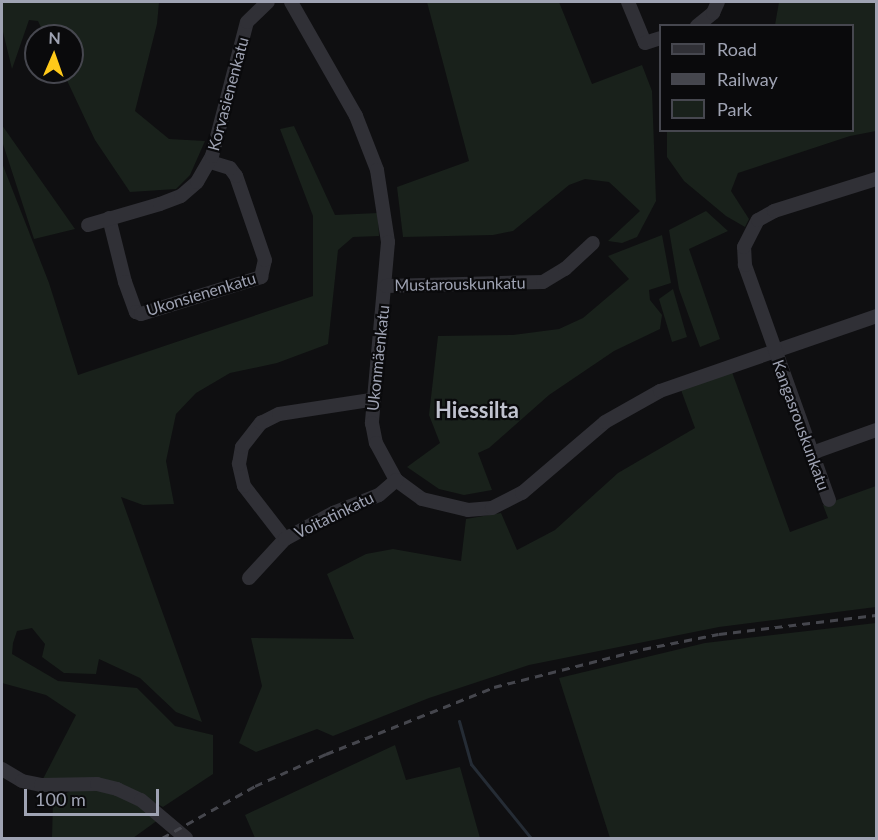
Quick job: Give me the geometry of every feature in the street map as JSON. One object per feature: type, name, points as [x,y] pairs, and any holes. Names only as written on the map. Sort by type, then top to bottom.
[{"type":"street","name":"Korvasienenkatu","points":[[88,225],[181,196],[197,182],[210,162],[247,21],[268,2]]},
{"type":"street","name":"Ukonmäenkatu","points":[[291,2],[356,116],[377,170],[388,242],[386,286],[371,400],[376,443],[396,480],[422,499],[443,507],[492,508],[522,493],[605,422],[634,404],[697,375],[876,316]]},
{"type":"street","points":[[628,2],[645,43],[659,38]]},
{"type":"street","points":[[699,24],[713,13],[718,2]]},
{"type":"street","name":"Ukonsienenkatu","points":[[109,218],[125,282],[136,312],[141,314],[261,277],[266,260],[236,176],[230,168],[210,162]]},
{"type":"street","name":"Kangasrouskunkatu","points":[[829,500],[745,265],[749,232],[758,220],[774,211],[876,179]]},
{"type":"street","name":"Mustarouskunkatu","points":[[386,286],[543,282],[566,270],[593,243]]},
{"type":"street","points":[[285,539],[244,486],[239,465],[242,447],[250,434],[279,414],[371,400]]},
{"type":"street","points":[[812,453],[876,430]]},
{"type":"street","name":"Voitatinkatu","points":[[249,578],[285,539],[333,513],[378,495],[396,480]]},
{"type":"street","points":[[2,769],[22,781],[41,785],[97,784],[117,789],[141,800],[181,834]]},
{"type":"green space","points":[[2,2],[159,2],[157,24],[135,111],[169,139],[205,141],[190,175],[176,189],[130,192],[95,140],[69,84],[84,84],[84,24],[39,24],[38,21],[29,20],[28,24],[24,24],[24,34],[12,69],[2,28]]},
{"type":"green space","points":[[427,2],[559,2],[592,84],[642,65],[652,91],[656,201],[637,237],[622,243],[608,241],[640,211],[609,182],[585,179],[569,185],[513,231],[493,235],[403,237],[397,187],[469,161]]},
{"type":"green space","points":[[779,2],[876,2],[876,131],[850,136],[738,173],[731,191],[749,219],[745,227],[726,216],[684,181],[667,157],[667,132],[854,132],[854,24],[775,24]]},
{"type":"green space","points":[[2,125],[75,229],[34,239],[2,141]]},
{"type":"green space","points":[[294,126],[335,215],[378,213],[379,236],[353,237],[338,250],[328,344],[277,363],[230,373],[196,393],[176,414],[166,461],[174,504],[143,505],[121,497],[202,722],[176,712],[140,678],[99,659],[96,674],[64,673],[42,657],[45,644],[32,628],[17,631],[13,643],[12,654],[58,681],[137,688],[175,726],[213,735],[213,774],[163,807],[128,789],[43,779],[76,715],[46,695],[2,683],[2,163],[49,283],[78,375],[313,296],[313,216],[280,129]]},
{"type":"green space","points":[[706,211],[728,231],[689,249],[720,339],[700,347],[679,289],[669,230]]},
{"type":"green space","points":[[662,235],[671,283],[649,290],[650,300],[662,315],[660,329],[614,351],[549,395],[489,448],[478,453],[492,490],[464,495],[439,489],[407,467],[440,443],[429,415],[438,336],[513,335],[559,329],[583,318],[629,279],[608,256]]},
{"type":"green space","points":[[673,289],[687,337],[672,342],[659,299]]},
{"type":"green space","points":[[732,372],[790,532],[828,518],[823,505],[876,486],[876,607],[719,627],[529,665],[429,698],[333,736],[317,729],[256,752],[239,743],[262,686],[251,638],[354,639],[327,574],[366,554],[393,549],[461,561],[466,519],[501,513],[517,550],[555,530],[618,473],[695,428],[681,390]]},
{"type":"green space","points":[[876,623],[876,838],[610,838],[559,678],[705,643]]},
{"type":"green space","points":[[395,745],[406,780],[460,767],[480,838],[255,838],[245,815]]},
{"type":"green space","points":[[75,788],[102,789],[130,799],[158,820],[133,838],[52,838],[53,801]]},
{"type":"waterway","points":[[459,721],[471,764],[531,838]]},
{"type":"railway","points":[[162,838],[255,786],[326,754],[494,687],[643,649],[719,634],[876,615]]},
{"type":"district","name":"Hiessilta","points":[[477,410]]}]
